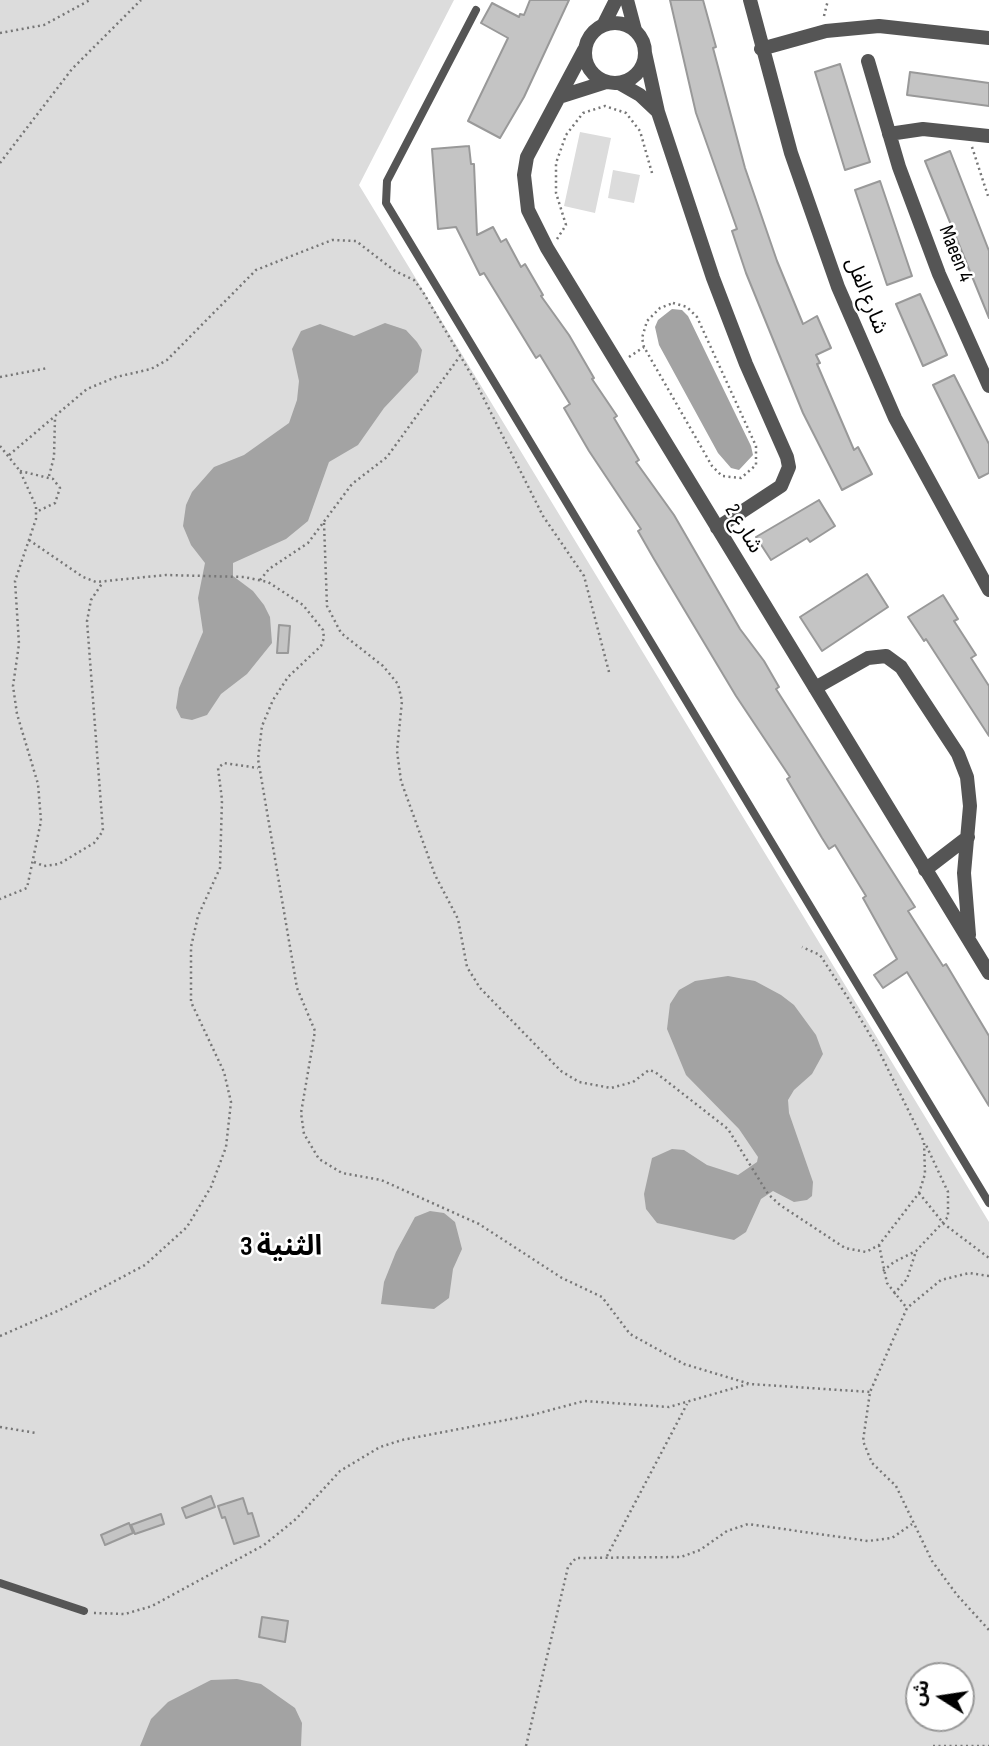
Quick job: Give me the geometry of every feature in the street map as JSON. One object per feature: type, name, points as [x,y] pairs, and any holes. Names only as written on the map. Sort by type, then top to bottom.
[{"type":"street","name":"شارع 2","points":[[616,0],[604,24],[594,30],[561,97],[534,141],[524,175],[528,210],[547,248],[989,973]]},
{"type":"street","points":[[627,0],[635,30],[644,45],[657,112],[725,310],[788,457],[789,467],[781,486],[717,527]]},
{"type":"street","name":"شارع الفل","points":[[750,0],[791,153],[838,287],[895,418],[984,572],[989,590]]},
{"type":"street","points":[[604,24],[626,24],[635,30]]},
{"type":"street","points":[[761,49],[826,31],[879,26],[989,38]]},
{"type":"street","points":[[584,50],[590,70],[640,95],[657,112]]},
{"type":"street","points":[[561,97],[637,73],[645,53]]},
{"type":"street","name":"Maeen 4","points":[[867,61],[889,134],[939,274],[989,387]]},
{"type":"street","points":[[889,134],[923,129],[989,136]]},
{"type":"street","points":[[815,688],[867,658],[886,656],[895,661],[963,766],[969,790],[964,891],[971,943]]},
{"type":"street","points":[[925,870],[968,837]]},
{"type":"lane","points":[[476,10],[387,181],[386,203],[989,1203]]},
{"type":"lane","points":[[0,1583],[84,1611]]},
{"type":"path","points":[[0,33],[44,25],[90,0]]},
{"type":"path","points":[[0,163],[59,83],[141,0]]},
{"type":"path","points":[[826,31],[823,11],[828,0]]},
{"type":"path","points":[[547,248],[563,234],[566,225],[556,192],[560,148],[575,120],[583,113],[605,106],[626,113],[640,131],[652,173]]},
{"type":"path","points":[[967,134],[989,199]]},
{"type":"path","points":[[9,455],[75,398],[101,382],[151,369],[167,360],[256,270],[278,258],[340,239],[363,245],[390,268],[419,286],[460,356],[535,502],[584,576],[609,672]]},
{"type":"path","points":[[673,303],[693,311],[756,446],[758,459],[747,475],[728,479],[712,466],[644,347],[643,329],[653,313],[673,303]]},
{"type":"path","points":[[619,364],[644,347]]},
{"type":"path","points":[[260,580],[269,569],[308,543],[352,484],[382,463],[397,447],[460,356]]},
{"type":"path","points":[[0,377],[48,368]]},
{"type":"path","points":[[49,477],[54,457],[55,418]]},
{"type":"path","points":[[0,446],[20,471],[34,499],[36,512],[15,581],[19,645],[13,685],[17,714],[40,794],[41,821],[27,888],[0,899]]},
{"type":"path","points":[[20,471],[49,477],[58,483],[60,494],[55,503],[36,512]]},
{"type":"path","points":[[324,523],[327,606],[341,633],[383,666],[397,684],[402,701],[397,751],[401,781],[435,875],[455,911],[464,956],[473,978],[519,1031],[569,1077],[587,1086],[611,1088],[633,1082],[653,1070],[729,1129],[768,1194],[792,1216],[851,1251],[866,1252],[879,1245],[919,1193],[926,1163],[925,1142]]},
{"type":"path","points":[[29,540],[83,577],[103,582],[146,576],[187,575],[260,580],[282,589],[303,606],[320,626],[324,638],[321,646],[288,677],[273,700],[260,734],[259,768],[297,988],[315,1031],[302,1101],[304,1134],[313,1151],[334,1169],[381,1181],[479,1224],[562,1278],[602,1297],[630,1334],[663,1354],[705,1372],[750,1384],[870,1392]]},
{"type":"path","points":[[34,862],[44,866],[59,864],[94,843],[103,831],[87,621],[91,600],[103,582]]},
{"type":"path","points":[[0,1336],[62,1310],[145,1265],[187,1227],[211,1187],[228,1136],[231,1102],[224,1072],[197,1021],[191,1002],[191,947],[198,916],[220,868],[222,800],[218,768],[224,763],[259,768]]},
{"type":"path","points":[[802,947],[820,954],[876,1045],[925,1142],[950,1200],[944,1224],[916,1251],[883,1271]]},
{"type":"path","points":[[919,1193],[944,1224],[989,1258]]},
{"type":"path","points":[[879,1245],[883,1271],[894,1294],[907,1308]]},
{"type":"path","points":[[894,1294],[907,1279],[916,1251]]},
{"type":"path","points":[[989,1276],[969,1273],[941,1280],[907,1308],[870,1392],[863,1428],[866,1452],[896,1486],[912,1524],[944,1579],[989,1630]]},
{"type":"path","points":[[84,1611],[111,1615],[152,1606],[264,1545],[296,1519],[340,1471],[369,1452],[402,1440],[532,1415],[584,1401],[658,1408],[687,1404],[750,1384]]},
{"type":"path","points":[[607,1556],[687,1404]]},
{"type":"path","points":[[0,1427],[36,1433]]},
{"type":"path","points":[[526,1746],[568,1567],[580,1557],[681,1557],[700,1550],[737,1526],[748,1524],[868,1541],[892,1538],[912,1524]]},
{"type":"path","points":[[933,1746],[989,1746]]},
{"type":"shaded area","points":[[0,0],[454,0],[359,185],[989,1222],[989,1746],[0,1746]]},
{"type":"shaded area","points":[[580,132],[611,138],[595,213],[564,206]]},
{"type":"shaded area","points":[[613,170],[640,175],[634,203],[608,198]]},
{"type":"shaded area","points":[[672,309],[682,310],[688,316],[751,446],[753,455],[739,470],[731,468],[718,453],[659,345],[655,327],[658,320]]},
{"type":"shaded area","points":[[385,323],[406,330],[417,342],[422,350],[418,372],[384,408],[358,445],[329,462],[308,521],[286,539],[233,563],[233,576],[253,591],[270,617],[272,643],[247,674],[221,694],[207,715],[192,720],[181,718],[176,708],[179,688],[203,632],[198,598],[205,563],[191,545],[183,526],[186,505],[192,492],[214,467],[244,455],[289,423],[297,400],[299,381],[292,349],[301,331],[320,324],[354,336]]},
{"type":"shaded area","points":[[728,976],[755,981],[794,1005],[816,1035],[823,1054],[812,1074],[794,1090],[788,1100],[789,1113],[813,1182],[812,1196],[807,1200],[794,1202],[773,1191],[761,1199],[746,1232],[734,1240],[657,1223],[646,1209],[644,1194],[652,1158],[672,1149],[684,1150],[707,1165],[738,1175],[757,1162],[758,1157],[739,1129],[686,1075],[667,1029],[670,1004],[679,990],[695,981]]},
{"type":"shaded area","points":[[430,1211],[444,1213],[455,1222],[462,1249],[453,1269],[449,1298],[434,1309],[381,1304],[384,1282],[396,1252],[415,1217]]},
{"type":"shaded area","points":[[237,1679],[261,1684],[295,1708],[302,1723],[301,1746],[140,1746],[151,1719],[168,1702],[211,1680]]},
{"type":"building","points":[[530,0],[569,0],[524,97],[500,138],[468,121],[508,38],[481,23],[492,3],[519,17],[520,14],[524,15]]},
{"type":"building","points":[[670,0],[703,0],[745,168],[777,261],[803,324],[817,316],[831,348],[816,355],[820,363],[817,364],[854,450],[858,447],[872,474],[842,490],[803,413],[746,273],[732,231],[737,229],[696,113]]},
{"type":"building","points":[[840,64],[870,162],[845,170],[815,72]]},
{"type":"building","points":[[910,72],[989,83],[989,106],[907,95]]},
{"type":"building","points":[[469,146],[471,164],[474,164],[477,235],[493,227],[501,242],[506,239],[521,267],[525,264],[543,295],[541,296],[569,335],[594,378],[592,379],[617,416],[614,418],[639,460],[636,462],[674,515],[740,629],[764,661],[779,687],[776,689],[915,907],[908,911],[943,966],[946,964],[989,1036],[989,1106],[907,972],[883,988],[874,975],[897,959],[863,898],[866,896],[835,845],[829,849],[787,779],[790,777],[736,696],[638,531],[641,529],[564,408],[570,404],[540,355],[536,358],[484,273],[480,275],[456,227],[438,229],[432,149]]},
{"type":"building","points":[[950,151],[989,251],[989,318],[925,161]]},
{"type":"building","points":[[880,181],[912,276],[887,285],[855,190]]},
{"type":"building","points":[[920,294],[947,355],[923,366],[896,304]]},
{"type":"building","points":[[954,375],[989,444],[989,473],[979,478],[933,385]]},
{"type":"building","points":[[819,500],[835,526],[810,542],[807,538],[771,560],[756,537]]},
{"type":"building","points":[[867,574],[888,607],[822,651],[800,617]]},
{"type":"building","points":[[943,595],[958,619],[954,621],[976,655],[971,658],[989,686],[989,736],[926,639],[924,641],[908,617]]},
{"type":"building","points":[[279,625],[290,626],[288,653],[277,653]]},
{"type":"building","points":[[211,1496],[215,1507],[186,1518],[182,1508]]},
{"type":"building","points":[[243,1498],[248,1514],[252,1513],[259,1536],[234,1544],[225,1517],[222,1518],[218,1506]]},
{"type":"building","points":[[161,1514],[164,1524],[135,1534],[131,1525]]},
{"type":"building","points":[[129,1523],[133,1533],[105,1545],[101,1535]]},
{"type":"building","points":[[262,1617],[288,1621],[285,1642],[259,1637]]},
{"type":"district","name":"الثنية 3","points":[[281,1248]]}]
